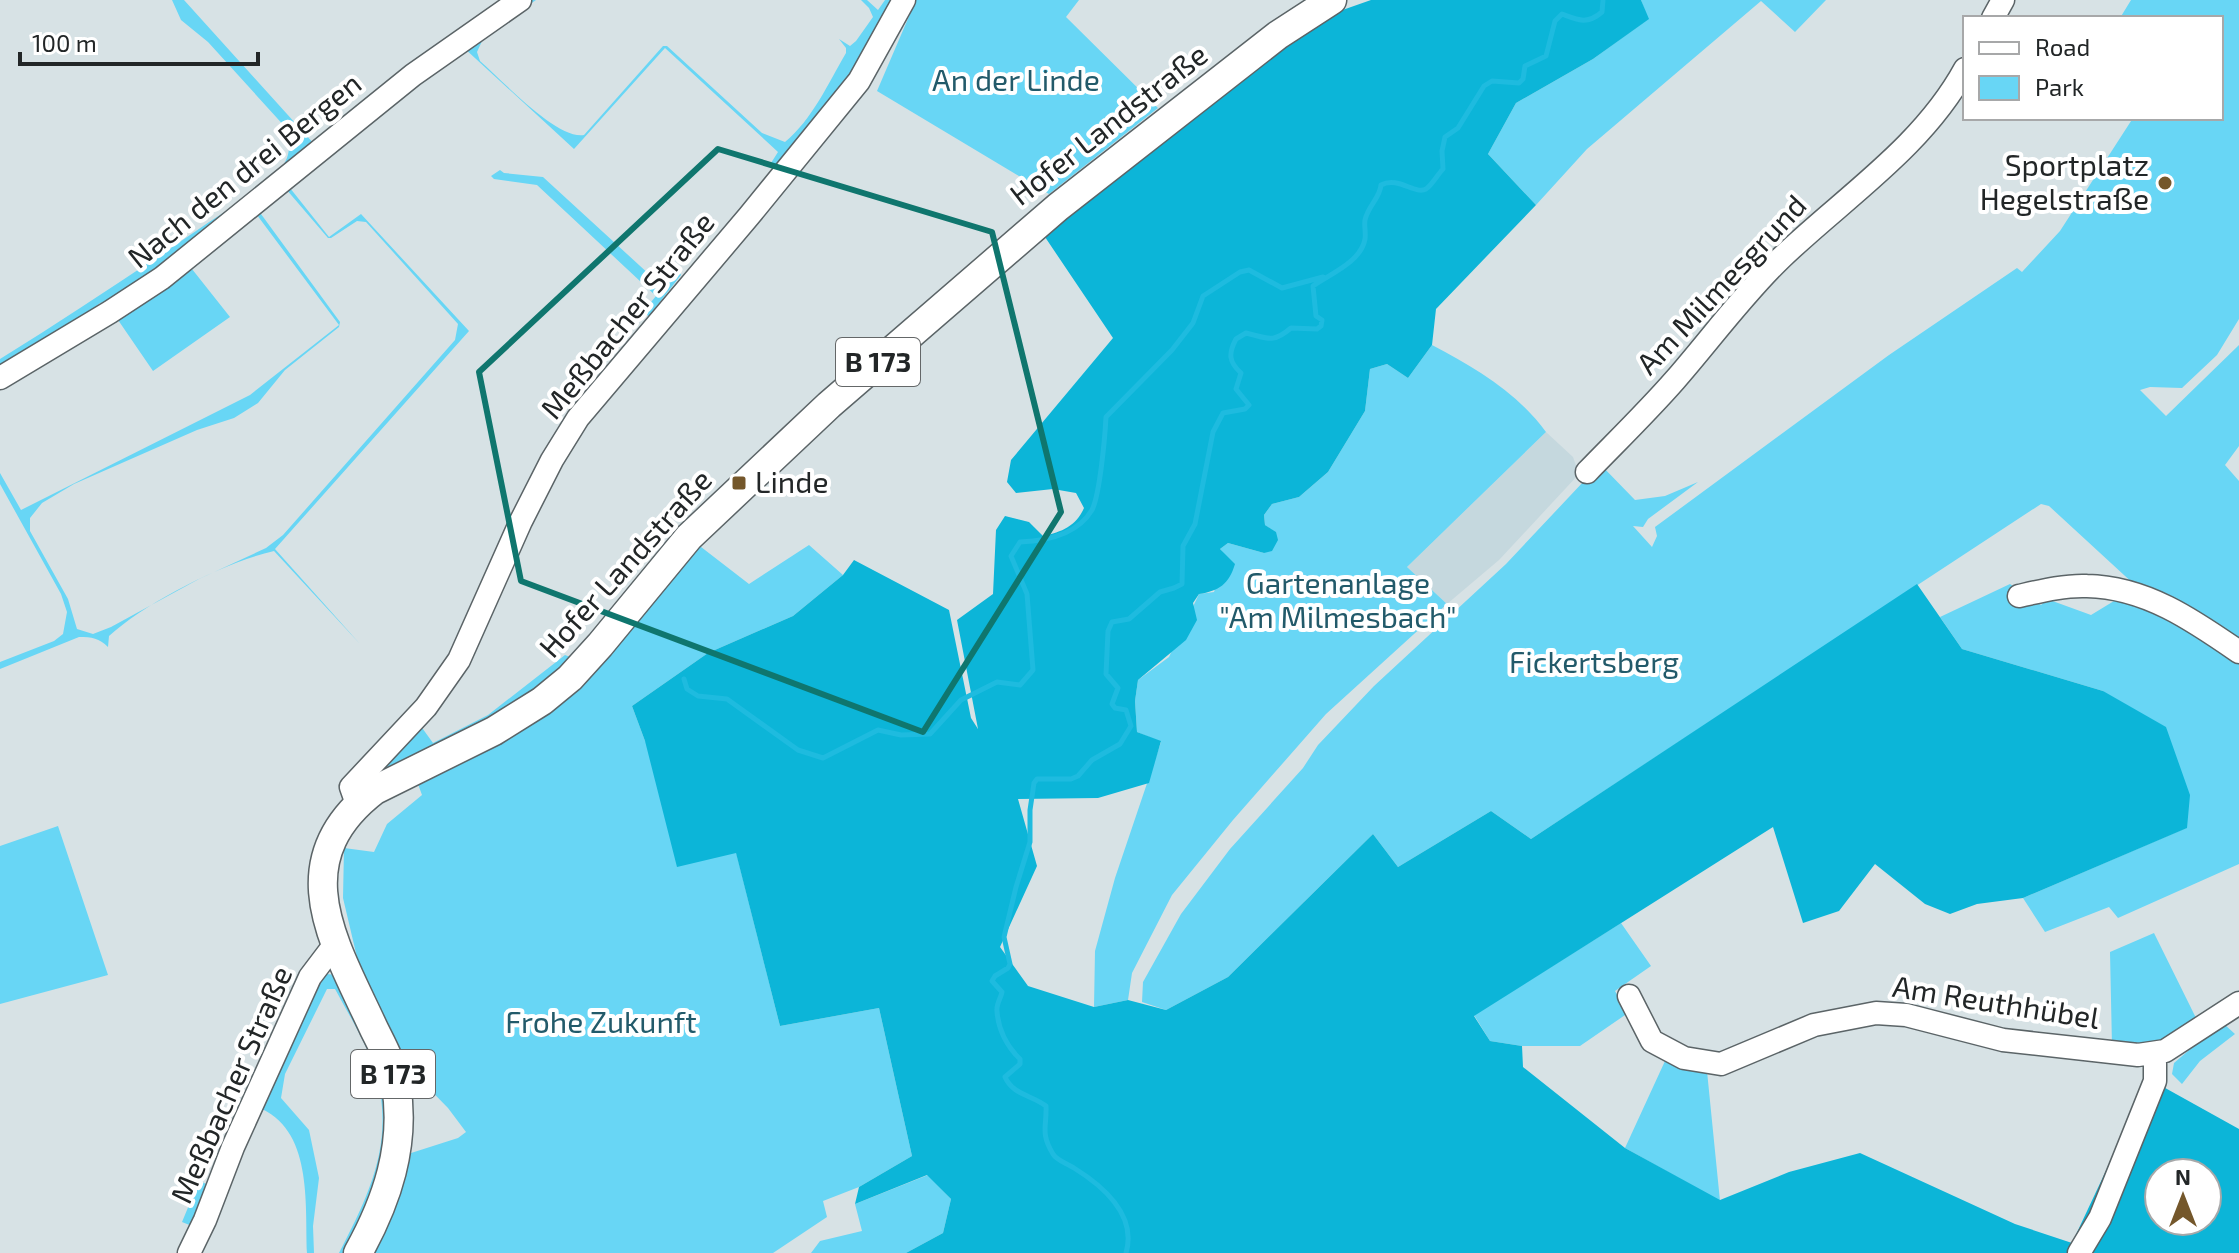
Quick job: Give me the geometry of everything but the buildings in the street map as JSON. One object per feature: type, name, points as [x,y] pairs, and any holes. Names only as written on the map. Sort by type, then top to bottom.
[{"type":"main road","name":"Hofer Landstraße","points":[[358,1253],[393,1172],[399,1139],[399,1111],[389,1061],[335,944],[323,900],[324,862],[334,833],[357,804],[375,790],[494,731],[542,701],[570,678],[689,537],[829,405],[1058,207],[1278,35],[1332,0]]},
{"type":"street","name":"Nach den drei Bergen","points":[[0,378],[162,278],[413,75],[520,0]]},
{"type":"street","name":"Meßbacher Straße","points":[[357,804],[351,787],[426,707],[459,660],[521,521],[578,418],[859,81],[904,0]]},
{"type":"street","name":"Am Milmesgrund","points":[[1587,472],[1676,379],[1723,319],[1778,261],[1923,129],[1947,100],[1963,72]]},
{"type":"street","points":[[2019,596],[2087,586],[2128,591],[2176,611],[2239,652]]},
{"type":"street","name":"Meßbacher Straße","points":[[189,1253],[310,977],[335,944]]},
{"type":"street","name":"Am Reuthhübel","points":[[1629,996],[1652,1041],[1684,1058],[1721,1064],[1814,1025],[1876,1013],[1906,1015],[2003,1040],[2138,1055],[2155,1054]]},
{"type":"street","points":[[2079,1253],[2100,1218],[2155,1081],[2155,1054],[2165,1051],[2239,1003]]},
{"type":"highlighted area","points":[[718,149],[992,232],[1061,512],[923,732],[521,581],[479,372]]},
{"type":"shaded area","points":[[1371,0],[1641,0],[1649,19],[1593,59],[1516,103],[1488,154],[1536,205],[1436,309],[1432,345],[1408,378],[1387,364],[1370,369],[1365,411],[1328,472],[1299,497],[1272,504],[1264,515],[1265,525],[1276,532],[1278,540],[1272,551],[1264,553],[1228,543],[1220,549],[1235,564],[1230,577],[1218,588],[1199,594],[1193,603],[1197,620],[1186,640],[1138,680],[1135,701],[1137,732],[1161,741],[1149,783],[1098,798],[1018,799],[1037,866],[1000,947],[1028,986],[1094,1007],[1128,1000],[1166,1010],[1228,977],[1373,834],[1398,867],[1491,811],[1531,839],[1917,584],[1962,649],[2103,691],[2166,727],[2190,795],[2187,828],[2023,898],[1977,904],[1950,914],[1925,904],[1875,864],[1839,911],[1803,923],[1773,827],[1474,1016],[1490,1041],[1522,1046],[1523,1067],[1625,1148],[1720,1200],[1789,1172],[1860,1153],[2015,1224],[2072,1243],[2149,1079],[2239,1129],[2239,1253],[906,1253],[943,1233],[951,1199],[927,1175],[855,1204],[859,1187],[912,1156],[879,1008],[780,1026],[736,853],[677,867],[645,741],[632,706],[708,653],[793,616],[843,575],[854,560],[949,610],[971,718],[978,729],[957,620],[993,594],[996,530],[1005,516],[1029,522],[1043,536],[1073,524],[1084,508],[1076,493],[1053,489],[1016,493],[1007,482],[1011,460],[1113,338],[1045,237],[1045,229],[1280,40],[1334,13]]},
{"type":"shaded area","points":[[1546,432],[1573,457],[1579,474],[1499,560],[1447,604],[1407,567]]},
{"type":"green space","points":[[172,0],[184,0],[315,145],[127,297],[100,303],[0,371],[0,359],[240,202],[272,177],[286,160],[289,145],[287,129],[208,42],[181,20]]},
{"type":"green space","points":[[531,0],[536,0],[483,39],[477,52],[480,61],[515,94],[559,128],[584,135],[663,46],[667,46],[762,133],[785,142],[812,112],[846,53],[839,39],[850,46],[873,17],[861,0],[867,0],[878,10],[885,0],[895,0],[831,107],[819,113],[777,168],[771,163],[778,152],[665,48],[574,149],[463,47]]},
{"type":"green space","name":"An der Linde","points":[[916,0],[1079,0],[1066,17],[1158,108],[1049,194],[877,91]]},
{"type":"green space","points":[[1641,0],[1826,0],[1795,32],[1761,1],[1587,149],[1536,205],[1488,154],[1516,103],[1593,59],[1648,19]]},
{"type":"green space","name":"Fickertsberg","points":[[2131,0],[2239,0],[2239,319],[2217,355],[2182,388],[2150,387],[2140,390],[2166,416],[2239,345],[2239,446],[2225,465],[2239,481],[2239,864],[2118,918],[2109,907],[2045,932],[2023,898],[2186,828],[2103,691],[1962,649],[1940,617],[2010,584],[2041,605],[2047,599],[2091,615],[2137,587],[2049,506],[2041,504],[1531,839],[1491,811],[1398,867],[1373,834],[1228,977],[1166,1010],[1142,1002],[1143,982],[1181,914],[1230,849],[1303,768],[1318,745],[1374,686],[1506,564],[1600,464],[1635,500],[1665,496],[1698,482],[1648,519],[1643,527],[1633,526],[1652,547],[1657,536],[1655,527],[1889,355],[2017,268],[2022,272],[2060,231],[2132,120],[2223,120],[2223,16],[2121,16]]},
{"type":"green space","points":[[500,170],[543,177],[663,287],[678,269],[681,275],[649,316],[642,313],[656,296],[537,185],[491,176]]},
{"type":"green space","points":[[286,183],[329,237],[361,214],[469,331],[275,549],[360,644],[274,551],[214,572],[266,548],[283,535],[455,340],[458,324],[366,222],[357,221],[328,238],[286,189]]},
{"type":"green space","points":[[260,208],[261,214],[340,322],[339,327],[285,370],[258,403],[234,418],[197,430],[74,484],[42,503],[30,518],[30,531],[68,599],[77,629],[93,634],[153,604],[109,636],[108,647],[95,639],[79,637],[0,669],[0,662],[54,641],[63,634],[67,612],[61,594],[0,484],[0,473],[21,510],[250,395],[339,325],[254,211]]},
{"type":"green space","points":[[188,264],[230,317],[153,371],[116,317]]},
{"type":"green space","name":"Gartenanlage \"Am Milmesbach\"","points":[[1432,345],[1509,393],[1546,432],[1407,567],[1447,604],[1326,714],[1172,895],[1132,973],[1128,1000],[1094,1007],[1095,951],[1115,878],[1161,742],[1137,732],[1135,701],[1138,680],[1169,657],[1199,594],[1214,592],[1225,555],[1220,549],[1228,543],[1264,553],[1275,532],[1265,525],[1264,515],[1272,504],[1299,497],[1328,472],[1365,411],[1370,369],[1387,364],[1408,378]]},
{"type":"green space","name":"Frohe Zukunft","points":[[692,540],[749,584],[809,545],[843,575],[793,616],[708,653],[632,706],[645,741],[736,852],[780,1026],[879,1008],[912,1156],[859,1187],[823,1201],[827,1217],[773,1253],[366,1253],[408,1154],[458,1138],[466,1132],[448,1108],[400,1059],[360,970],[343,898],[344,848],[374,852],[387,824],[422,795],[418,784],[587,677],[663,590]]},
{"type":"green space","points":[[565,655],[578,660],[527,702],[407,763],[365,777],[420,725],[433,743],[488,715]]},
{"type":"green space","points":[[58,826],[108,975],[0,1004],[0,846]]},
{"type":"green space","points":[[1621,923],[1651,966],[1615,991],[1628,1013],[1580,1046],[1522,1046],[1490,1041],[1474,1015]]},
{"type":"green space","points":[[2154,933],[2197,1020],[2150,1046],[2112,1046],[2110,952]]},
{"type":"green space","points":[[338,975],[377,1056],[391,1108],[381,1178],[346,1253],[339,1253],[376,1168],[382,1125],[381,1101],[370,1056],[335,989],[327,989],[285,1074],[281,1098],[309,1130],[319,1178],[313,1226],[314,1253],[307,1253],[305,1190],[297,1149],[275,1117],[257,1107],[318,976]]},
{"type":"green space","points":[[2224,1024],[2235,1034],[2200,1061],[2182,1084],[2172,1074],[2174,1063],[2216,1027]]},
{"type":"green space","points":[[1665,1061],[1687,1069],[1707,1071],[1720,1201],[1625,1148]]},
{"type":"green space","points":[[928,1175],[951,1199],[943,1233],[906,1253],[811,1253],[820,1241],[862,1231],[855,1204]]},
{"type":"green space","points":[[199,1181],[209,1185],[197,1228],[182,1222]]},
{"type":"waterway","points":[[1126,1253],[1127,1226],[1115,1203],[1096,1184],[1055,1156],[1045,1135],[1046,1106],[1018,1091],[1005,1077],[1020,1064],[1020,1059],[1001,1031],[997,1008],[1002,992],[992,981],[1010,964],[1004,937],[1030,842],[1034,783],[1037,779],[1071,779],[1078,776],[1092,760],[1120,744],[1131,726],[1126,710],[1115,708],[1112,704],[1118,688],[1106,674],[1108,631],[1112,622],[1129,619],[1160,592],[1182,584],[1183,546],[1195,524],[1213,432],[1223,413],[1245,409],[1249,405],[1236,389],[1241,373],[1232,361],[1231,353],[1236,339],[1246,333],[1274,338],[1291,328],[1317,329],[1321,326],[1322,320],[1316,316],[1313,286],[1344,267],[1358,254],[1365,239],[1367,215],[1381,185],[1394,183],[1417,190],[1426,189],[1443,169],[1445,137],[1458,128],[1484,86],[1492,81],[1519,83],[1523,79],[1525,66],[1546,56],[1555,21],[1562,14],[1592,19],[1602,12],[1603,0]]},
{"type":"waterway","points":[[684,679],[687,689],[698,696],[727,699],[798,750],[823,758],[878,730],[901,735],[930,734],[961,700],[997,682],[1020,685],[1033,670],[1027,594],[1011,556],[1020,542],[1060,535],[1086,519],[1095,502],[1100,479],[1106,417],[1172,350],[1193,323],[1203,296],[1240,272],[1249,270],[1282,288],[1323,277]]},
{"type":"place","name":"Sportplatz Hegelstraße","points":[[2165,183]]},
{"type":"place","name":"Linde","points":[[739,483]]}]
